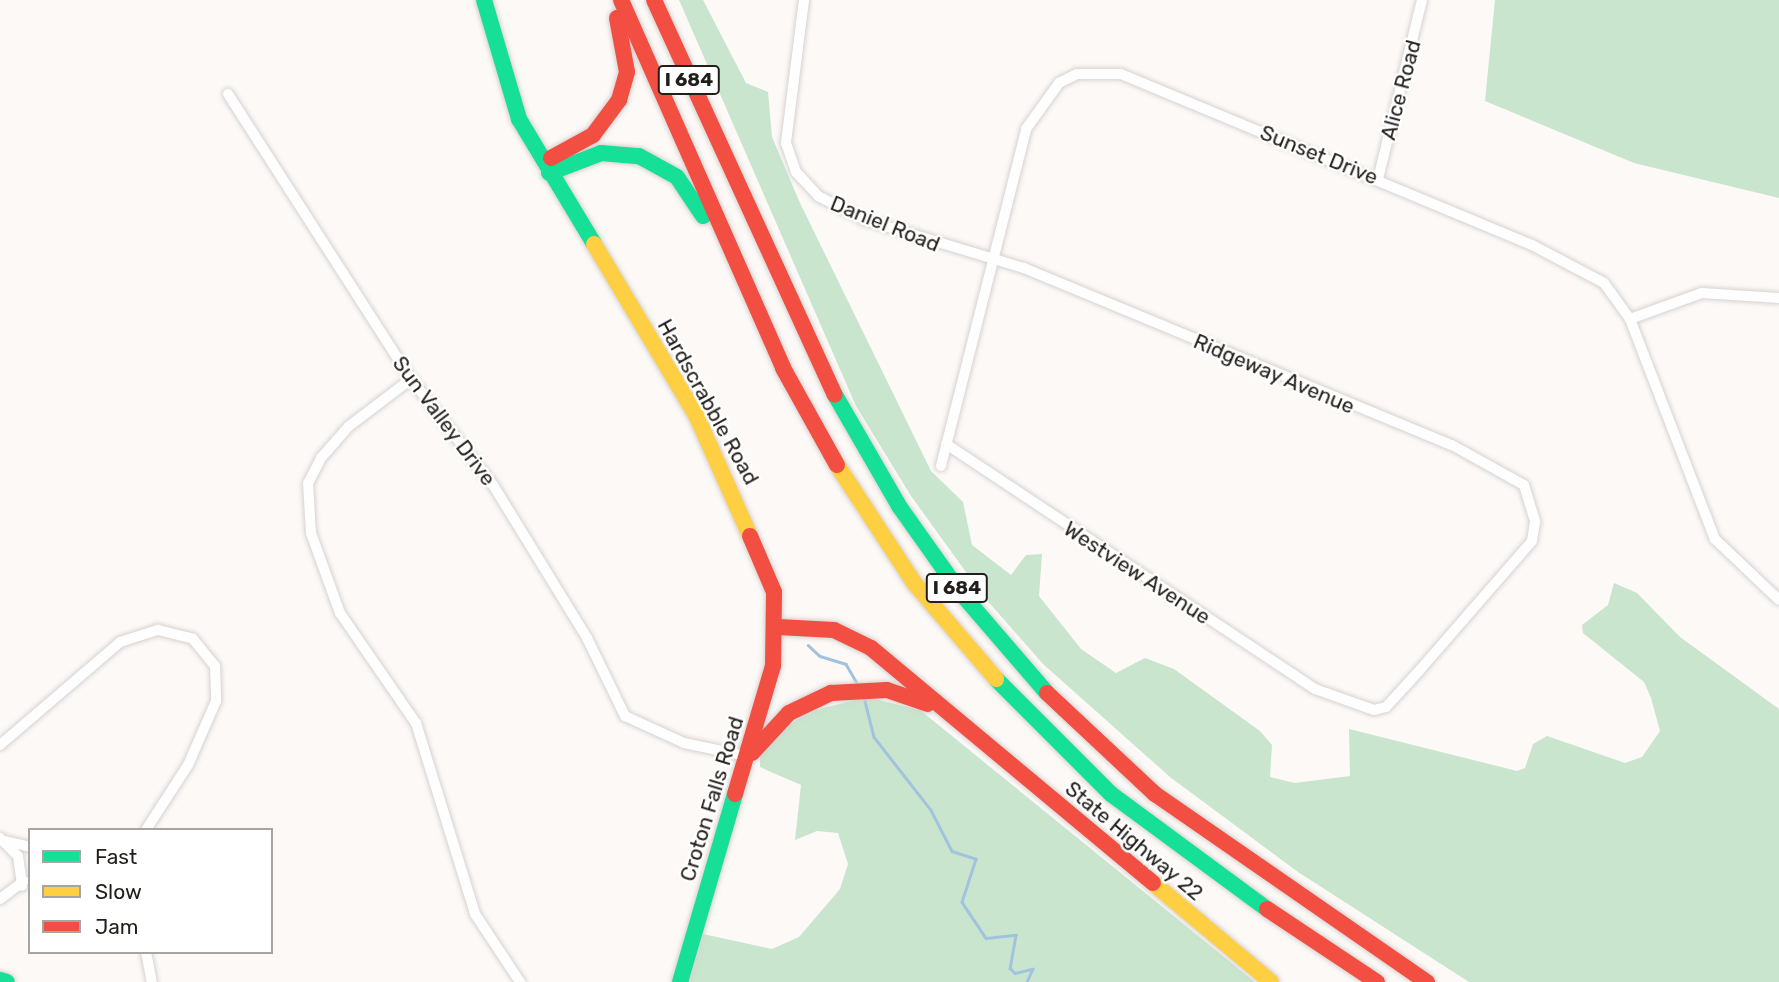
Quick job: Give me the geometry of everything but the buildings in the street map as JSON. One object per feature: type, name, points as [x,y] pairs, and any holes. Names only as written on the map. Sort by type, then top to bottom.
[{"type":"main road","name":"Hardscrabble Road","points":[[485,0],[510,99],[546,167],[710,442],[770,574],[778,627]]},
{"type":"main road","points":[[546,167],[593,135],[619,100],[626,55],[614,0]]},
{"type":"main road","name":"I 684","points":[[621,0],[743,279],[800,401],[853,494],[975,657],[1057,744],[1147,824],[1377,982]]},
{"type":"main road","name":"I 684","points":[[654,0],[831,388],[893,496],[960,592],[1050,697],[1155,794],[1427,982]]},
{"type":"main road","points":[[546,167],[614,152],[665,167],[687,189],[723,258],[743,279]]},
{"type":"main road","points":[[778,627],[834,630],[859,640],[971,733]]},
{"type":"main road","name":"Croton Falls Road","points":[[680,982],[746,756],[778,627]]},
{"type":"main road","points":[[739,776],[775,724],[809,701],[845,690],[901,693],[971,733]]},
{"type":"main road","name":"State Highway 22","points":[[971,733],[1271,982]]},
{"type":"main road","points":[[0,980],[7,982]]},
{"type":"street","name":"Daniel Road","points":[[804,0],[786,125],[796,172],[846,212],[992,260]]},
{"type":"street","name":"Alice Road","points":[[1378,179],[1422,0]]},
{"type":"street","name":"Sunset Drive","points":[[941,466],[1026,129],[1059,83],[1077,74],[1098,71],[1151,84],[1378,179],[1591,274],[1630,319],[1715,539],[1779,600]]},
{"type":"street","name":"Sun Valley Drive","points":[[228,94],[411,379],[493,485],[587,638],[625,716],[684,743],[746,756]]},
{"type":"street","name":"Ridgeway Avenue","points":[[992,260],[1452,445],[1524,485],[1534,513]]},
{"type":"street","points":[[1630,319],[1702,293],[1779,298]]},
{"type":"street","points":[[411,379],[349,426],[321,458],[308,483],[311,533],[340,613],[420,731],[475,914],[520,982]]},
{"type":"street","name":"Westview Avenue","points":[[946,444],[1331,699],[1374,710],[1386,707],[1532,541],[1534,513]]},
{"type":"street","points":[[0,745],[120,642],[159,630],[193,639],[215,666],[216,701],[188,765],[147,828]]},
{"type":"street","points":[[0,838],[28,846]]},
{"type":"street","points":[[0,838],[18,856],[22,886]]},
{"type":"street","points":[[0,899],[22,886],[28,873]]},
{"type":"street","points":[[146,954],[152,982]]},
{"type":"green space","points":[[679,0],[703,0],[746,83],[768,92],[772,137],[800,203],[931,471],[963,502],[972,545],[1011,575],[1026,555],[1042,554],[1039,596],[1081,649],[1116,673],[1145,658],[1174,669],[1260,731],[1272,745],[1270,777],[1295,783],[1350,776],[1349,729],[1517,771],[1525,768],[1533,744],[1547,736],[1625,763],[1642,757],[1660,731],[1651,698],[1644,682],[1583,633],[1582,625],[1608,605],[1614,583],[1637,593],[1680,637],[1779,709],[1779,982],[1469,982],[1298,872],[1170,777],[1043,664],[984,597],[911,496],[856,406]]},
{"type":"green space","points":[[1495,0],[1779,0],[1779,198],[1634,163],[1485,101]]},
{"type":"green space","points":[[866,697],[920,710],[1255,982],[688,982],[703,934],[772,949],[799,937],[840,889],[848,864],[838,833],[817,831],[795,840],[801,785],[760,767],[760,757],[778,730],[812,711]]},
{"type":"waterway","points":[[808,645],[820,656],[846,664],[857,683]]},
{"type":"waterway","points":[[864,697],[874,737],[931,810],[952,851],[976,859],[962,902],[986,938],[1016,935],[1010,968],[1015,973],[1033,969],[1027,982]]},
{"type":"traffic: fast","points":[[484,0],[519,119],[594,244]]},
{"type":"traffic: fast","points":[[549,173],[601,153],[639,156],[677,177],[703,216]]},
{"type":"traffic: fast","points":[[835,395],[899,506],[960,592],[1047,693]]},
{"type":"traffic: fast","points":[[996,679],[1111,794],[1267,909]]},
{"type":"traffic: fast","points":[[680,982],[735,794]]},
{"type":"traffic: fast","points":[[0,980],[7,982]]},
{"type":"traffic: slow","points":[[594,244],[697,417],[750,536]]},
{"type":"traffic: slow","points":[[837,465],[915,584],[996,679]]},
{"type":"traffic: slow","points":[[1153,883],[1271,982]]},
{"type":"traffic: jam","points":[[621,0],[783,368],[837,465]]},
{"type":"traffic: jam","points":[[654,0],[835,395]]},
{"type":"traffic: jam","points":[[551,158],[593,135],[619,100],[627,72],[617,18]]},
{"type":"traffic: jam","points":[[735,794],[773,666],[774,592],[750,536]]},
{"type":"traffic: jam","points":[[778,627],[834,630],[871,648],[1153,883]]},
{"type":"traffic: jam","points":[[752,753],[789,713],[831,693],[887,690],[928,704]]},
{"type":"traffic: jam","points":[[1047,693],[1155,794],[1427,982]]},
{"type":"traffic: jam","points":[[1267,909],[1377,982]]}]
